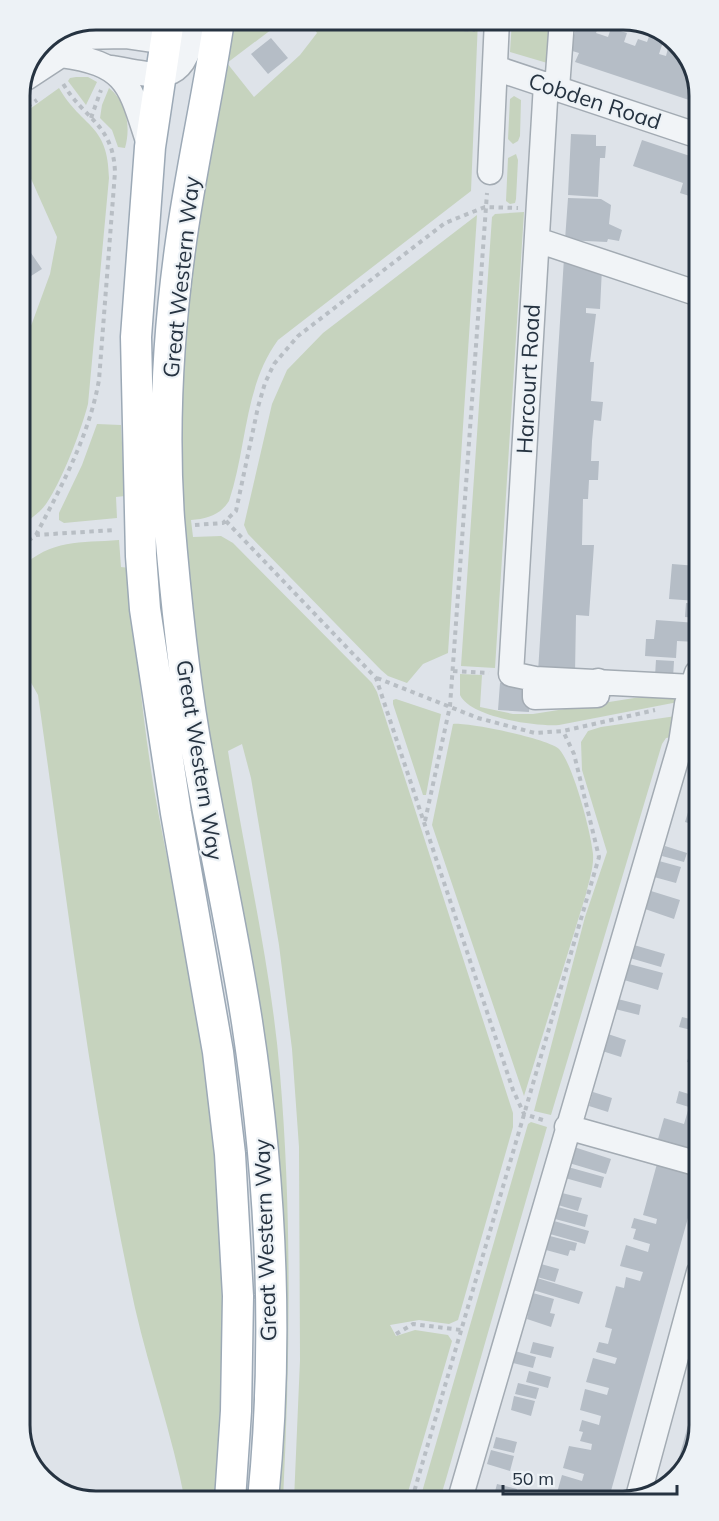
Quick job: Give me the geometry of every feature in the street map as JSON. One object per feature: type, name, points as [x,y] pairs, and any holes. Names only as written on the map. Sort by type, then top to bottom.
[{"type":"main road","name":"Great Western Way","points":[[217,30],[179,251],[168,389],[169,502],[183,657],[246,1020],[263,1155],[269,1244],[270,1313],[263,1491]]},
{"type":"main road","name":"Great Western Way","points":[[167,31],[150,147],[136,337],[141,556],[145,609],[176,813],[218,1052],[230,1154],[238,1307],[236,1411],[231,1491]]},
{"type":"street","points":[[41,66],[83,58],[112,68],[160,76],[177,69],[182,63],[192,45],[194,30]]},
{"type":"street","points":[[490,172],[497,30]]},
{"type":"street","name":"Harcourt Road","points":[[511,674],[539,209],[560,30]]},
{"type":"street","points":[[41,66],[85,31]]},
{"type":"street","points":[[78,37],[125,36],[167,31]]},
{"type":"street","points":[[112,68],[134,97],[150,147]]},
{"type":"street","name":"Cobden Road","points":[[495,68],[689,133]]},
{"type":"street","points":[[537,240],[689,291]]},
{"type":"street","points":[[511,674],[535,679],[598,681],[689,692]]},
{"type":"street","points":[[462,1491],[689,709]]},
{"type":"street","points":[[567,1127],[689,1161]]},
{"type":"street","points":[[640,1489],[689,1309]]},
{"type":"path","points":[[30,539],[36,535],[83,440],[94,411],[99,380],[115,172],[113,150],[107,136],[41,66]]},
{"type":"path","points":[[191,525],[226,521],[234,515],[240,500],[258,407],[265,383],[283,352],[297,336],[445,223],[485,207],[539,209]]},
{"type":"path","points":[[425,822],[450,706],[485,207]]},
{"type":"path","points":[[226,521],[376,678],[513,1090],[524,1114]]},
{"type":"path","points":[[36,535],[118,530]]},
{"type":"path","points":[[453,671],[511,674]]},
{"type":"path","points":[[376,678],[450,706]]},
{"type":"path","points":[[414,1491],[598,857],[574,754],[563,731]]},
{"type":"path","points":[[396,1334],[413,1323],[461,1330]]},
{"type":"green space","points":[[231,30],[271,30],[227,63],[254,97],[300,55],[317,33],[315,30],[478,30],[471,191],[278,340],[267,358],[252,397],[229,501],[222,510],[213,515],[191,520],[193,537],[221,536],[233,543],[372,683],[377,692],[513,1113],[513,1127],[458,1320],[449,1324],[419,1320],[390,1325],[396,1336],[415,1330],[448,1335],[452,1341],[408,1491],[294,1491],[300,1360],[299,1147],[292,1049],[279,945],[251,778],[242,744],[228,751],[276,1033],[287,1180],[289,1287],[285,1447],[283,1491],[275,1491],[282,1368],[198,673],[183,509],[181,445],[184,298]]},
{"type":"green space","points":[[511,30],[556,30],[554,65],[510,52]]},
{"type":"green space","points":[[76,77],[88,77],[97,82],[86,105],[68,81]]},
{"type":"green space","points":[[59,88],[99,136],[108,160],[109,178],[88,404],[76,441],[58,482],[46,504],[30,519],[30,329],[50,274],[57,237],[30,176],[30,109]]},
{"type":"green space","points":[[109,88],[120,100],[126,115],[128,132],[125,148],[118,147],[112,130],[100,118],[102,105]]},
{"type":"green space","points":[[514,96],[521,100],[520,136],[513,144],[508,139],[510,99]]},
{"type":"green space","points":[[516,154],[518,160],[516,199],[515,203],[510,204],[506,201],[508,158]]},
{"type":"green space","points":[[524,212],[495,668],[461,666],[492,217],[495,214]]},
{"type":"green space","points":[[477,215],[448,653],[423,664],[407,683],[388,676],[381,670],[248,534],[244,525],[272,404],[287,370],[323,333]]},
{"type":"green space","points":[[97,424],[121,425],[125,496],[116,497],[117,518],[64,523],[59,520],[59,513],[82,465]]},
{"type":"green space","points":[[119,540],[121,567],[130,568],[139,678],[150,761],[200,1030],[213,1147],[221,1265],[222,1382],[217,1491],[183,1491],[135,1308],[105,1156],[38,695],[30,681],[30,561],[55,547]]},
{"type":"green space","points":[[460,674],[482,675],[480,707],[513,714],[533,714],[666,693],[680,693],[678,702],[559,725],[535,724],[490,715],[466,703],[460,695]]},
{"type":"green space","points":[[393,700],[441,714],[426,795],[423,795],[393,704]]},
{"type":"green space","points":[[676,716],[673,737],[666,738],[662,744],[551,1115],[534,1111],[585,917],[607,852],[582,770],[581,742],[588,731],[601,727]]},
{"type":"green space","points":[[453,724],[508,732],[559,749],[575,783],[592,844],[593,864],[586,894],[524,1096],[432,825]]},
{"type":"green space","points":[[531,1122],[547,1127],[446,1479],[442,1491],[422,1491],[528,1124]]},
{"type":"building","points":[[576,30],[597,30],[596,33],[608,37],[610,30],[617,30],[627,33],[624,42],[635,46],[638,39],[647,42],[649,36],[663,43],[659,54],[666,56],[670,49],[680,63],[688,83],[689,100],[575,62],[579,53],[569,50]]},
{"type":"building","points":[[271,38],[288,58],[268,74],[251,54]]},
{"type":"building","points":[[571,134],[596,135],[596,146],[606,146],[605,158],[600,158],[598,197],[568,195]]},
{"type":"building","points":[[642,140],[689,156],[689,196],[680,193],[683,183],[633,166]]},
{"type":"building","points":[[568,198],[601,199],[611,205],[609,224],[622,230],[619,241],[565,240]]},
{"type":"building","points":[[30,252],[42,269],[30,277]]},
{"type":"building","points":[[564,258],[602,268],[600,309],[586,308],[586,313],[596,314],[590,362],[594,362],[591,401],[603,402],[601,421],[594,420],[592,441],[591,461],[599,461],[598,480],[589,480],[588,499],[583,499],[582,545],[594,545],[589,616],[576,615],[575,674],[538,672]]},
{"type":"building","points":[[672,564],[689,565],[689,600],[669,599]]},
{"type":"building","points":[[686,603],[689,603],[689,617],[685,617]]},
{"type":"building","points":[[656,620],[689,622],[689,642],[677,641],[676,658],[645,656],[646,639],[654,639]]},
{"type":"building","points":[[656,660],[674,661],[673,678],[655,676]]},
{"type":"building","points":[[500,683],[531,685],[529,712],[498,710]]},
{"type":"building","points":[[689,809],[689,823],[685,822]]},
{"type":"building","points":[[665,846],[687,853],[684,862],[662,856]]},
{"type":"building","points":[[659,861],[681,867],[676,883],[654,877]]},
{"type":"building","points":[[651,891],[680,900],[674,919],[645,909]]},
{"type":"building","points":[[634,945],[665,954],[661,967],[630,958]]},
{"type":"building","points":[[629,964],[663,973],[658,990],[624,980]]},
{"type":"building","points":[[614,998],[641,1005],[639,1015],[611,1008]]},
{"type":"building","points":[[682,1017],[689,1019],[689,1030],[679,1027]]},
{"type":"building","points":[[605,1033],[626,1040],[621,1057],[599,1050]]},
{"type":"building","points":[[679,1091],[689,1094],[689,1107],[676,1103]]},
{"type":"building","points":[[593,1092],[612,1098],[608,1112],[589,1106]]},
{"type":"building","points":[[689,1107],[689,1155],[656,1146],[664,1118],[684,1124]]},
{"type":"building","points":[[574,1147],[611,1159],[606,1174],[569,1163]]},
{"type":"building","points":[[658,1160],[689,1165],[689,1214],[611,1491],[557,1491],[562,1475],[582,1481],[584,1474],[563,1468],[569,1446],[591,1450],[592,1444],[580,1441],[583,1432],[579,1431],[582,1420],[599,1425],[601,1416],[580,1410],[585,1389],[607,1395],[609,1388],[586,1382],[593,1358],[615,1364],[617,1358],[596,1352],[599,1342],[608,1344],[612,1329],[605,1327],[616,1286],[624,1288],[626,1277],[640,1281],[643,1272],[620,1266],[626,1245],[648,1252],[650,1244],[633,1239],[636,1229],[631,1228],[634,1218],[656,1224],[657,1219],[643,1215]]},
{"type":"building","points":[[568,1167],[604,1177],[601,1188],[565,1178]]},
{"type":"building","points":[[562,1193],[582,1198],[578,1211],[558,1205]]},
{"type":"building","points":[[558,1207],[588,1215],[585,1227],[555,1219]]},
{"type":"building","points":[[554,1221],[589,1231],[585,1244],[550,1234]]},
{"type":"building","points":[[550,1236],[577,1243],[575,1251],[570,1250],[568,1256],[546,1250]]},
{"type":"building","points":[[541,1264],[559,1269],[555,1282],[537,1277]]},
{"type":"building","points":[[537,1278],[583,1292],[579,1304],[533,1290]]},
{"type":"building","points":[[533,1293],[554,1299],[550,1313],[555,1314],[551,1327],[527,1319]]},
{"type":"building","points":[[533,1342],[554,1347],[551,1358],[530,1353]]},
{"type":"building","points":[[515,1351],[536,1357],[533,1368],[513,1363]]},
{"type":"building","points":[[529,1371],[551,1377],[548,1388],[526,1382]]},
{"type":"building","points":[[518,1383],[539,1388],[536,1399],[515,1394]]},
{"type":"building","points":[[514,1396],[535,1401],[531,1416],[511,1410]]},
{"type":"building","points":[[689,1422],[687,1442],[678,1463]]},
{"type":"building","points":[[496,1437],[517,1442],[514,1453],[493,1448]]},
{"type":"building","points":[[491,1450],[514,1456],[510,1471],[487,1464]]},
{"type":"building","points":[[497,1484],[517,1489],[517,1491],[495,1491]]}]
